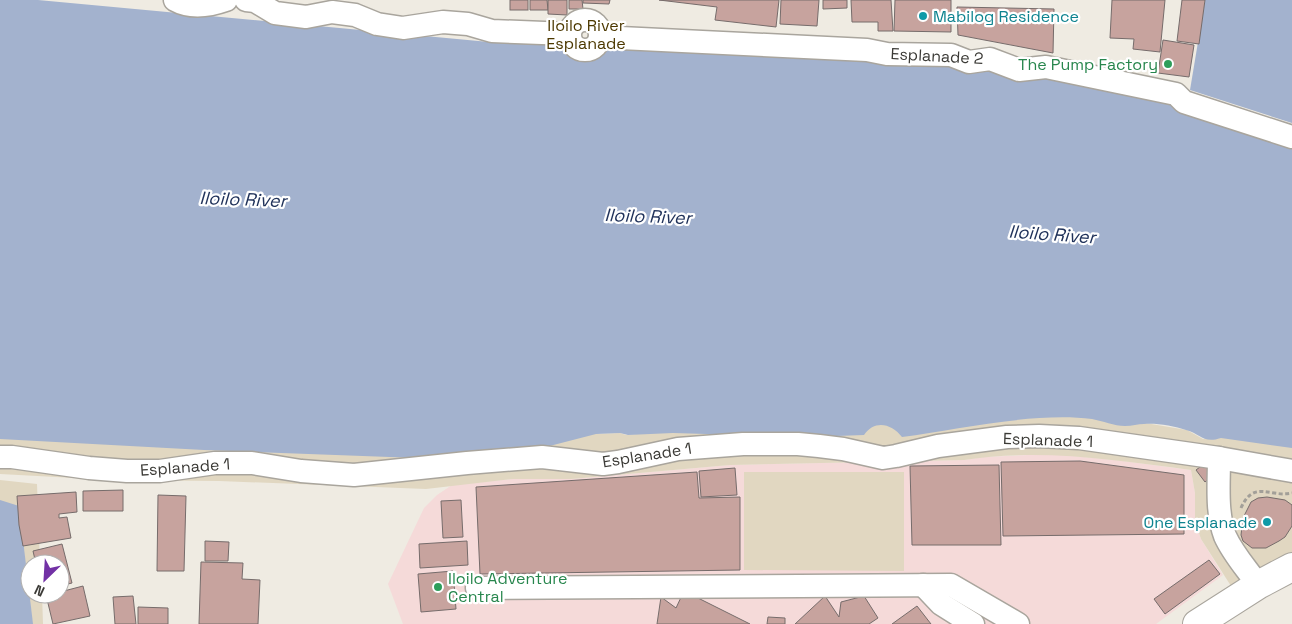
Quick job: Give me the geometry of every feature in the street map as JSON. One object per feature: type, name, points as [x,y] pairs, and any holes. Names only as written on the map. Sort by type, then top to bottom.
[{"type":"main road","points":[[1197,624],[1281,577]]},
{"type":"street","points":[[175,0],[183,5],[207,6],[226,0]]},
{"type":"street","name":"Esplanade 2","points":[[246,0],[255,1],[275,13],[306,16],[332,12],[355,15],[377,24],[403,28],[443,22],[468,24],[492,31],[570,34],[575,46],[585,50],[594,46],[600,37],[867,50],[887,54],[951,55],[969,62],[990,59],[1019,70],[1046,67],[1176,94],[1184,102],[1292,137]]},
{"type":"street","name":"Esplanade 1","points":[[0,457],[127,471],[160,471],[215,463],[252,463],[301,471],[354,475],[542,457],[603,464],[678,450],[743,444],[819,446],[883,458],[938,446],[1007,437],[1039,436],[1079,438],[1218,458],[1292,471]]},
{"type":"street","points":[[1218,458],[1220,512],[1226,538],[1233,550],[1281,577]]},
{"type":"street","points":[[477,588],[951,584],[1018,624]]},
{"type":"street","points":[[924,585],[941,604],[972,624]]},
{"type":"path","points":[[1220,512],[1232,521],[1238,516],[1245,499],[1255,492],[1292,493]]},
{"type":"shaded area","points":[[0,393],[596,434],[620,433],[626,435],[1009,400],[1187,430],[1203,439],[1221,438],[1292,425],[1292,553],[1231,586],[1201,539],[1195,521],[1195,493],[1191,470],[1049,455],[1021,455],[964,460],[730,465],[571,479],[513,479],[426,489],[219,481],[112,480],[0,474]]},
{"type":"shaded area","points":[[1053,454],[1191,470],[1195,493],[1195,521],[1201,539],[1223,575],[1156,624],[403,624],[388,584],[424,508],[437,495],[452,485],[513,479],[571,479],[730,465],[964,460],[984,457]]},
{"type":"shaded area","points":[[744,472],[904,472],[904,571],[744,570]]},
{"type":"shaded area","points":[[0,480],[37,484],[40,554],[20,554],[20,604],[42,604],[43,624],[0,624]]},
{"type":"water","name":"Iloilo River","points":[[0,0],[38,0],[489,42],[563,44],[573,55],[584,60],[596,57],[606,47],[866,56],[1044,74],[1171,100],[1292,144],[1292,448],[1221,438],[1210,440],[1176,427],[1165,425],[1142,424],[1121,426],[1092,419],[1070,417],[997,422],[902,437],[893,429],[883,425],[873,427],[864,435],[809,437],[673,433],[596,434],[534,450],[417,458],[204,450],[0,439]]},
{"type":"water","points":[[1205,0],[1292,0],[1292,123],[1190,90]]},
{"type":"water","points":[[0,500],[19,506],[25,554],[20,554],[20,604],[31,604],[33,624],[0,624]]},
{"type":"building","points":[[510,0],[528,0],[528,10],[510,10]]},
{"type":"building","points":[[530,0],[547,0],[548,10],[530,10]]},
{"type":"building","points":[[548,0],[567,0],[567,15],[548,14]]},
{"type":"building","points":[[569,0],[582,0],[583,9],[569,9]]},
{"type":"building","points":[[583,0],[610,0],[609,4],[583,3]]},
{"type":"building","points":[[659,0],[779,0],[776,27],[715,20],[717,7]]},
{"type":"building","points":[[781,0],[819,0],[817,26],[780,24]]},
{"type":"building","points":[[823,0],[847,0],[847,8],[823,9]]},
{"type":"building","points":[[851,0],[891,0],[893,31],[878,31],[878,22],[852,22]]},
{"type":"building","name":"Mabilog Residence","points":[[895,0],[951,0],[951,32],[894,31]]},
{"type":"building","points":[[1112,0],[1165,0],[1160,52],[1133,49],[1134,39],[1110,38]]},
{"type":"building","points":[[1182,0],[1205,0],[1199,44],[1177,41]]},
{"type":"building","points":[[957,7],[1054,9],[1053,53],[958,35]]},
{"type":"building","points":[[1163,40],[1194,45],[1189,77],[1158,73]]},
{"type":"building","points":[[1080,461],[1184,475],[1184,534],[1003,536],[1001,462]]},
{"type":"building","points":[[1204,464],[1213,475],[1205,482],[1196,470]]},
{"type":"building","points":[[999,465],[1001,545],[912,545],[910,466]]},
{"type":"building","points":[[735,468],[737,495],[701,497],[699,471]]},
{"type":"building","points":[[697,472],[699,498],[740,497],[740,570],[480,574],[476,487]]},
{"type":"building","points":[[123,490],[123,511],[83,511],[83,491]]},
{"type":"building","points":[[76,492],[77,512],[59,514],[59,518],[67,517],[71,538],[23,546],[17,496]]},
{"type":"building","points":[[158,495],[186,496],[184,571],[157,571]]},
{"type":"building","name":"One Esplanade","points":[[1267,497],[1285,500],[1292,505],[1292,526],[1285,537],[1279,541],[1266,548],[1252,548],[1243,541],[1241,535],[1243,518],[1251,502],[1258,498]]},
{"type":"building","points":[[461,500],[463,537],[443,538],[441,501]]},
{"type":"building","points":[[205,541],[229,542],[228,561],[205,561]]},
{"type":"building","points":[[467,541],[468,565],[420,568],[419,544]]},
{"type":"building","points":[[62,544],[65,554],[34,554],[33,551]]},
{"type":"building","points":[[1209,560],[1220,574],[1165,614],[1154,599]]},
{"type":"building","points":[[201,562],[243,563],[242,579],[260,580],[258,624],[199,624]]},
{"type":"building","points":[[453,571],[456,609],[421,612],[418,574]]},
{"type":"building","points":[[83,586],[90,616],[53,624],[48,604],[70,604],[70,589]]},
{"type":"building","points":[[684,591],[750,624],[657,624],[661,597],[676,608]]},
{"type":"building","points":[[133,596],[136,624],[115,624],[113,597]]},
{"type":"building","points":[[825,596],[839,617],[841,602],[864,596],[878,618],[869,624],[795,624]]},
{"type":"building","points":[[917,606],[931,624],[892,624]]},
{"type":"building","points":[[138,607],[168,608],[168,624],[138,624]]},
{"type":"building","points":[[768,617],[785,618],[785,624],[767,624]]},
{"type":"place","name":"Mabilog Residence","points":[[923,16]]},
{"type":"place","name":"The Pump Factory","points":[[1168,64]]},
{"type":"place","name":"One Esplanade","points":[[1267,522]]},
{"type":"place","name":"Iloilo Adventure Central","points":[[438,587]]},
{"type":"park label","name":"Iloilo River Esplanade","points":[[586,34]]}]
